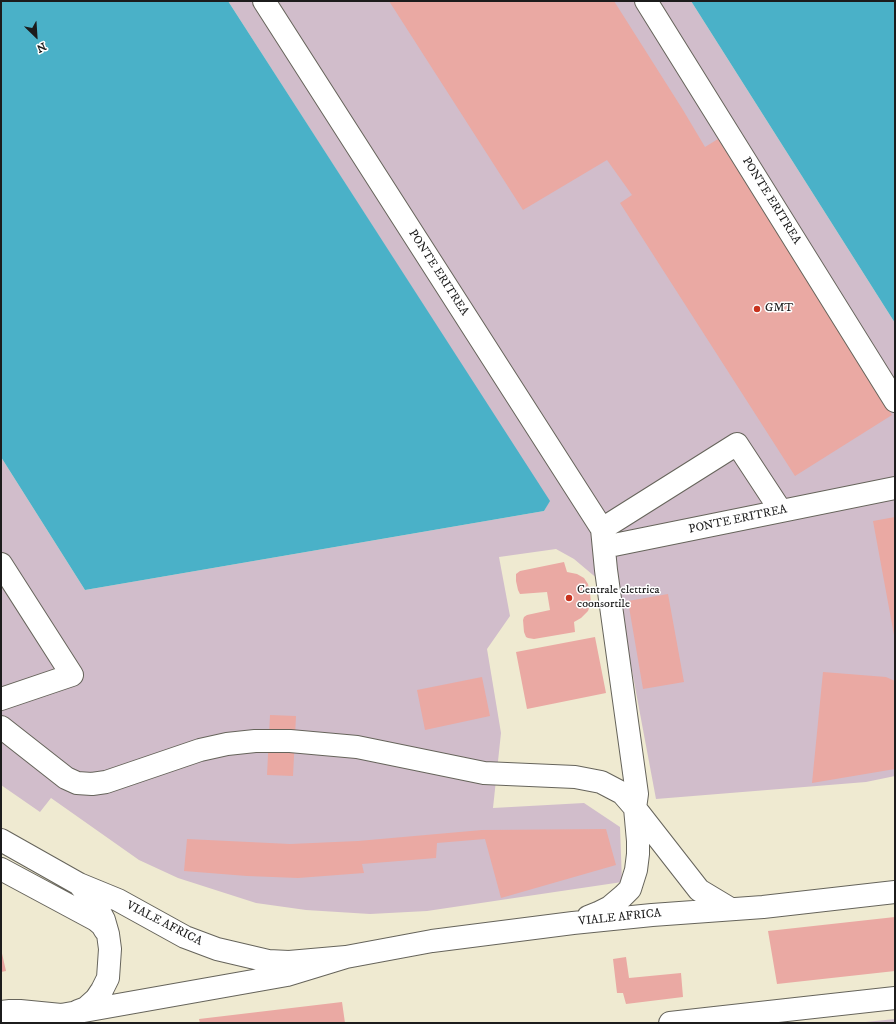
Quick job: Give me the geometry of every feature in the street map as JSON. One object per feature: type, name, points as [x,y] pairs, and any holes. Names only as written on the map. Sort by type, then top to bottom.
[{"type":"street","name":"PONTE ERITREA","points":[[264,1],[603,538],[606,570],[637,794],[635,808],[638,854],[636,870],[630,889],[624,896],[610,907],[573,923]]},
{"type":"street","name":"PONTE ERITREA","points":[[646,1],[895,401]]},
{"type":"street","points":[[603,538],[623,516],[737,444],[781,511]]},
{"type":"street","name":"PONTE ERITREA","points":[[603,538],[781,511],[895,488]]},
{"type":"street","points":[[1,564],[72,675],[1,699]]},
{"type":"street","points":[[1,727],[66,778],[76,783],[92,784],[106,782],[200,750],[227,744],[255,741],[290,741],[357,747],[484,773],[575,777],[601,782],[622,793],[699,890],[729,908]]},
{"type":"street","points":[[1,840],[79,884],[96,905],[104,920],[110,949],[108,978],[96,999],[86,1008],[60,1019]]},
{"type":"street","points":[[1,869],[96,920],[102,925],[108,934]]},
{"type":"street","name":"VIALE AFRICA","points":[[79,884],[118,900],[185,937],[217,950],[268,961],[289,962],[346,957],[432,941],[573,923],[763,906],[895,892]]},
{"type":"street","name":"VIALE AFRICA","points":[[1,1012],[20,1011],[61,1015],[60,1019],[287,975],[346,957]]},
{"type":"street","points":[[670,1023],[895,998]]},
{"type":"shaded area","points":[[228,1],[691,1],[895,323],[895,776],[866,782],[656,799],[618,596],[574,559],[556,549],[499,557],[510,616],[487,649],[501,733],[493,808],[584,803],[620,827],[622,882],[427,911],[370,914],[306,910],[256,903],[178,878],[139,860],[51,798],[40,812],[1,785],[1,457],[85,590],[544,511],[549,501]]},
{"type":"shaded area","points":[[895,1019],[895,1023],[856,1023]]},
{"type":"water","points":[[1,1],[228,1],[550,501],[544,511],[85,590],[1,457]]},
{"type":"water","points":[[691,1],[895,1],[895,323]]},
{"type":"building","points":[[389,1],[614,1],[705,147],[718,139],[892,415],[795,476],[620,203],[632,195],[607,160],[523,210]]},
{"type":"building","points":[[895,517],[895,635],[894,635],[873,521]]},
{"type":"building","name":"Centrale elettrica coonsortile","points":[[564,562],[567,572],[577,574],[584,578],[588,584],[591,603],[588,611],[574,622],[575,632],[534,639],[528,638],[524,632],[524,617],[550,610],[547,592],[520,594],[516,581],[516,574],[520,571]]},
{"type":"building","points":[[668,594],[684,682],[643,689],[628,601]]},
{"type":"building","points":[[595,637],[606,693],[527,709],[516,652]]},
{"type":"building","points":[[823,672],[886,677],[895,681],[895,769],[812,783]]},
{"type":"building","points":[[482,677],[490,716],[425,730],[417,690]]},
{"type":"building","points":[[270,715],[296,716],[293,776],[267,775]]},
{"type":"building","points":[[606,829],[616,865],[501,898],[485,839],[437,843],[436,858],[362,864],[364,873],[298,878],[184,871],[187,839],[290,844],[358,841],[482,830]]},
{"type":"building","points":[[895,917],[895,971],[777,984],[768,931]]},
{"type":"building","points":[[1,949],[6,971],[1,972]]},
{"type":"building","points":[[626,957],[629,978],[681,973],[683,997],[626,1004],[623,993],[617,993],[613,959]]},
{"type":"building","points":[[342,1002],[345,1023],[200,1023],[199,1019]]},
{"type":"place","name":"GMT","points":[[757,309]]},
{"type":"place","name":"Centrale elettrica coonsortile","points":[[569,598]]}]
